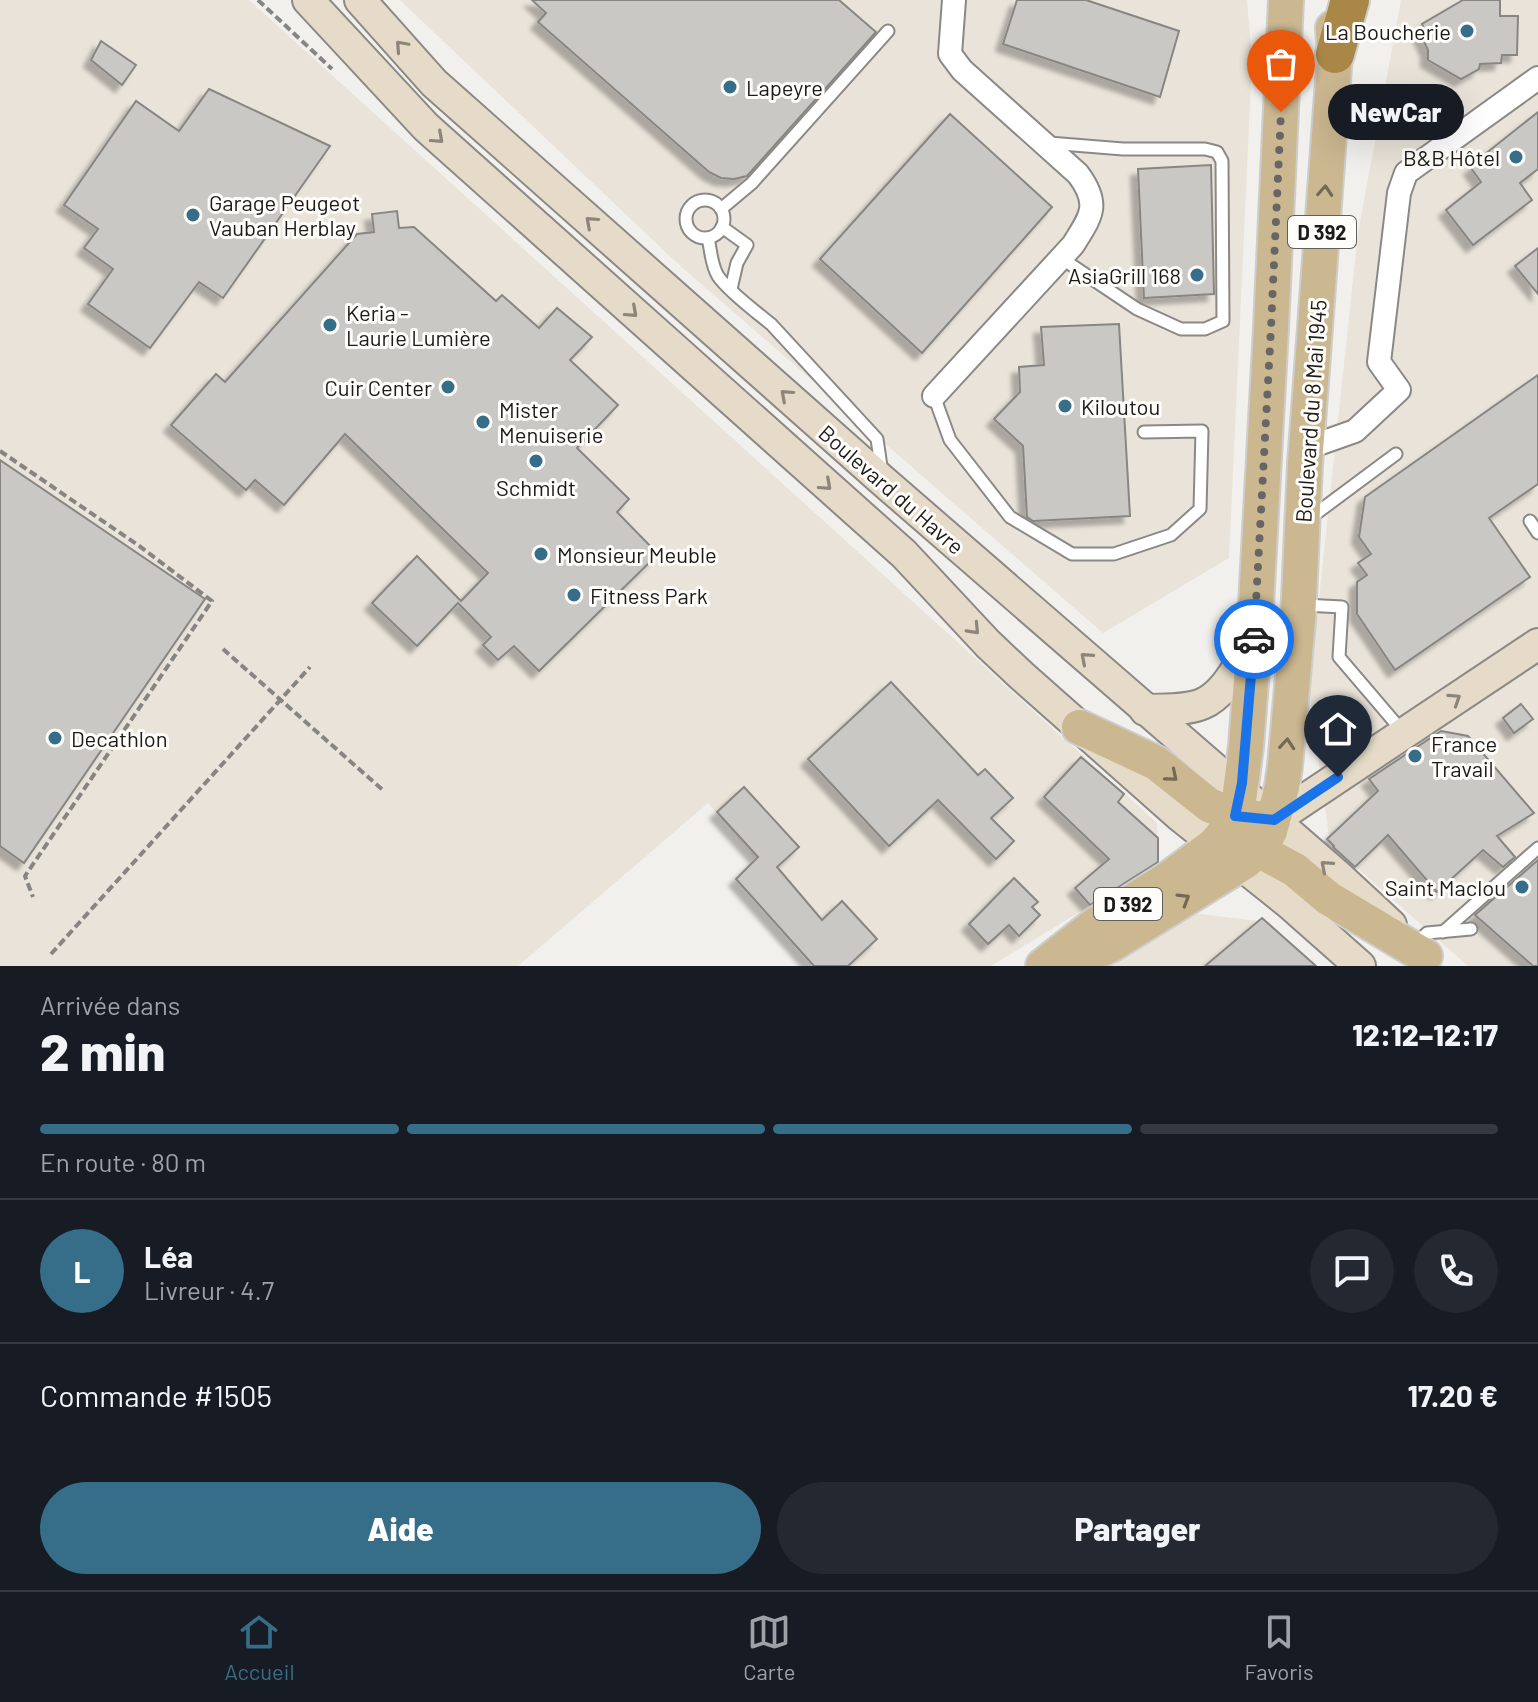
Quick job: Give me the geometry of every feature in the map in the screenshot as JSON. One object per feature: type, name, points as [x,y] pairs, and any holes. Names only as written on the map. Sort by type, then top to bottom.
[{"type":"main road","name":"Boulevard du Havre","points":[[308,0],[426,127],[904,554],[988,644],[1079,727],[1180,816],[1247,845]]},
{"type":"main road","name":"Boulevard du Havre","points":[[360,0],[434,83],[1145,710],[1238,804],[1247,845],[1290,904],[1360,966]]},
{"type":"main road","points":[[1285,10],[1338,19]]},
{"type":"main road","name":"Boulevard du 8 Mai 1945","points":[[1238,804],[1254,642],[1285,10]]},
{"type":"main road","name":"Boulevard du 8 Mai 1945","points":[[1247,845],[1285,766],[1299,605],[1307,448],[1338,19]]},
{"type":"main road","points":[[1145,710],[1187,708],[1202,704],[1222,690],[1254,642]]},
{"type":"main road","points":[[1247,845],[1403,733],[1538,644]]},
{"type":"main road","points":[[1079,727],[1156,763],[1209,805],[1238,804],[1228,828],[1247,845],[1295,870],[1328,898],[1429,950]]},
{"type":"main road","name":"D 392","points":[[1043,966],[1095,925],[1171,877],[1247,845]]},
{"type":"main road","name":"D 392","points":[[1068,966],[1112,944],[1247,845]]},
{"type":"street","points":[[934,396],[1073,245],[1090,216],[1092,203],[1088,187],[1078,174],[962,70],[950,54],[954,0]]},
{"type":"street","points":[[1307,448],[1355,431],[1399,390],[1379,362],[1399,193],[1406,173],[1538,78]]},
{"type":"lane","points":[[721,209],[752,183],[888,31]]},
{"type":"lane","points":[[1043,142],[1123,149],[1205,149],[1217,152],[1222,161],[1223,321],[1205,329],[1181,329],[1137,309],[1061,258]]},
{"type":"lane","points":[[702,200],[713,202],[724,215],[722,227],[708,238],[696,236],[688,228],[688,210],[702,200]]},
{"type":"lane","points":[[722,227],[747,245],[737,263],[731,289]]},
{"type":"lane","points":[[708,238],[718,276],[771,324],[877,439],[883,481]]},
{"type":"lane","points":[[934,396],[950,440],[1010,517],[1072,554],[1114,554],[1171,535],[1200,509],[1202,431],[1144,432]]},
{"type":"lane","points":[[1303,523],[1396,454]]},
{"type":"lane","points":[[1530,521],[1538,533]]},
{"type":"lane","points":[[1299,605],[1342,607],[1339,657],[1403,733]]},
{"type":"lane","points":[[1429,950],[1538,848]]},
{"type":"lane","points":[[1429,950],[1471,929]]},
{"type":"path","points":[[258,0],[336,73]]},
{"type":"path","points":[[0,451],[138,545],[212,601],[25,876],[33,897]]},
{"type":"path","points":[[183,631],[189,635]]},
{"type":"path","points":[[223,649],[385,792]]},
{"type":"path","points":[[51,954],[310,667]]},
{"type":"shaded area","points":[[0,0],[249,0],[1157,823],[1158,864],[991,966],[846,966],[708,803],[518,966],[0,966]]},
{"type":"shaded area","points":[[400,0],[1247,0],[1252,60],[1229,558],[1103,633],[677,263]]},
{"type":"shaded area","points":[[1401,0],[1538,0],[1538,966],[1468,966],[1330,844],[1309,692],[1358,233]]},
{"type":"shaded area","points":[[1192,913],[1267,922],[1316,966],[1108,966]]},
{"type":"building","name":"Lapeyre","points":[[532,0],[839,0],[876,32],[747,176],[721,178],[709,172],[538,22],[546,13]]},
{"type":"building","points":[[1017,0],[1086,0],[1179,31],[1160,97],[1003,44]]},
{"type":"building","points":[[1463,0],[1500,0],[1500,16],[1518,16],[1517,55],[1502,55],[1501,63],[1480,64],[1479,69],[1461,79],[1428,60],[1428,50],[1420,33],[1425,31],[1422,24]]},
{"type":"building","points":[[101,41],[136,65],[122,85],[91,60]]},
{"type":"building","name":"Garage Peugeot Vauban Herblay","points":[[209,89],[330,146],[223,298],[199,282],[150,348],[88,304],[113,269],[84,248],[98,229],[64,205],[136,101],[179,131]]},
{"type":"building","points":[[1538,112],[1538,169],[1520,183],[1532,200],[1473,245],[1446,210],[1481,182],[1471,168],[1480,158]]},
{"type":"building","points":[[950,114],[1052,207],[922,353],[820,259]]},
{"type":"building","points":[[1211,165],[1214,294],[1144,298],[1138,169]]},
{"type":"building","points":[[397,211],[399,228],[414,227],[496,301],[502,295],[539,328],[557,308],[592,337],[570,360],[618,405],[577,448],[629,499],[617,512],[658,554],[539,671],[514,646],[498,660],[483,645],[491,637],[458,603],[417,646],[372,603],[417,556],[461,601],[488,573],[345,434],[284,505],[255,480],[246,490],[171,425],[216,374],[225,382],[357,234],[374,232],[372,214]]},
{"type":"building","points":[[1538,248],[1538,294],[1515,266]]},
{"type":"building","name":"Kiloutou","points":[[1119,324],[1130,516],[1033,521],[1027,517],[1023,446],[994,419],[1020,392],[1019,367],[1044,365],[1041,327]]},
{"type":"building","points":[[1538,375],[1538,484],[1489,518],[1530,577],[1395,670],[1357,614],[1357,582],[1367,575],[1358,563],[1371,554],[1359,537],[1365,497]]},
{"type":"building","name":"Decathlon","points":[[0,460],[205,599],[24,863],[0,846]]},
{"type":"building","points":[[891,682],[978,775],[985,769],[1013,798],[991,818],[1014,841],[996,859],[938,800],[889,846],[808,759]]},
{"type":"building","points":[[1521,704],[1533,719],[1514,733],[1503,718]]},
{"type":"building","points":[[1441,731],[1468,736],[1534,813],[1497,836],[1515,857],[1503,867],[1483,850],[1437,892],[1388,835],[1355,867],[1327,839],[1378,791],[1369,779]]},
{"type":"building","points":[[1081,757],[1124,794],[1118,802],[1158,838],[1158,862],[1090,905],[1075,888],[1109,859],[1044,797]]},
{"type":"building","points":[[744,787],[799,847],[777,867],[822,920],[842,901],[877,939],[848,966],[814,966],[736,879],[758,857],[717,812]]},
{"type":"building","name":"Saint Maclou","points":[[1538,860],[1538,966],[1533,966],[1475,915]]},
{"type":"building","points":[[1014,878],[1038,902],[1032,907],[1040,915],[1019,936],[1009,925],[988,944],[969,924]]},
{"type":"building","points":[[1262,918],[1316,966],[1205,966]]},
{"type":"way so far","points":[[1254,639],[1281,112]]},
{"type":"place","name":"La Boucherie","points":[[1467,31]]},
{"type":"place","name":"Lapeyre","points":[[730,87]]},
{"type":"place","name":"NewCar","points":[[1281,112]]},
{"type":"place","name":"B&B Hôtel","points":[[1516,157]]},
{"type":"place","name":"Garage Peugeot Vauban Herblay","points":[[193,215]]},
{"type":"place","name":"AsiaGrill 168","points":[[1197,275]]},
{"type":"place","name":"Keria - Laurie Lumière","points":[[330,325]]},
{"type":"place","name":"Cuir Center","points":[[448,387]]},
{"type":"place","name":"Kiloutou","points":[[1065,406]]},
{"type":"place","name":"Mister Menuiserie","points":[[483,422]]},
{"type":"place","name":"Schmidt","points":[[536,461]]},
{"type":"place","name":"Monsieur Meuble","points":[[541,554]]},
{"type":"place","name":"Fitness Park","points":[[574,595]]},
{"type":"place","name":"Decathlon","points":[[55,738]]},
{"type":"place","name":"France Travail","points":[[1415,756]]},
{"type":"place","name":"Saint Maclou","points":[[1522,887]]},
{"type":"route","points":[[1254,639],[1246,746],[1235,816],[1274,820],[1338,777]]}]
